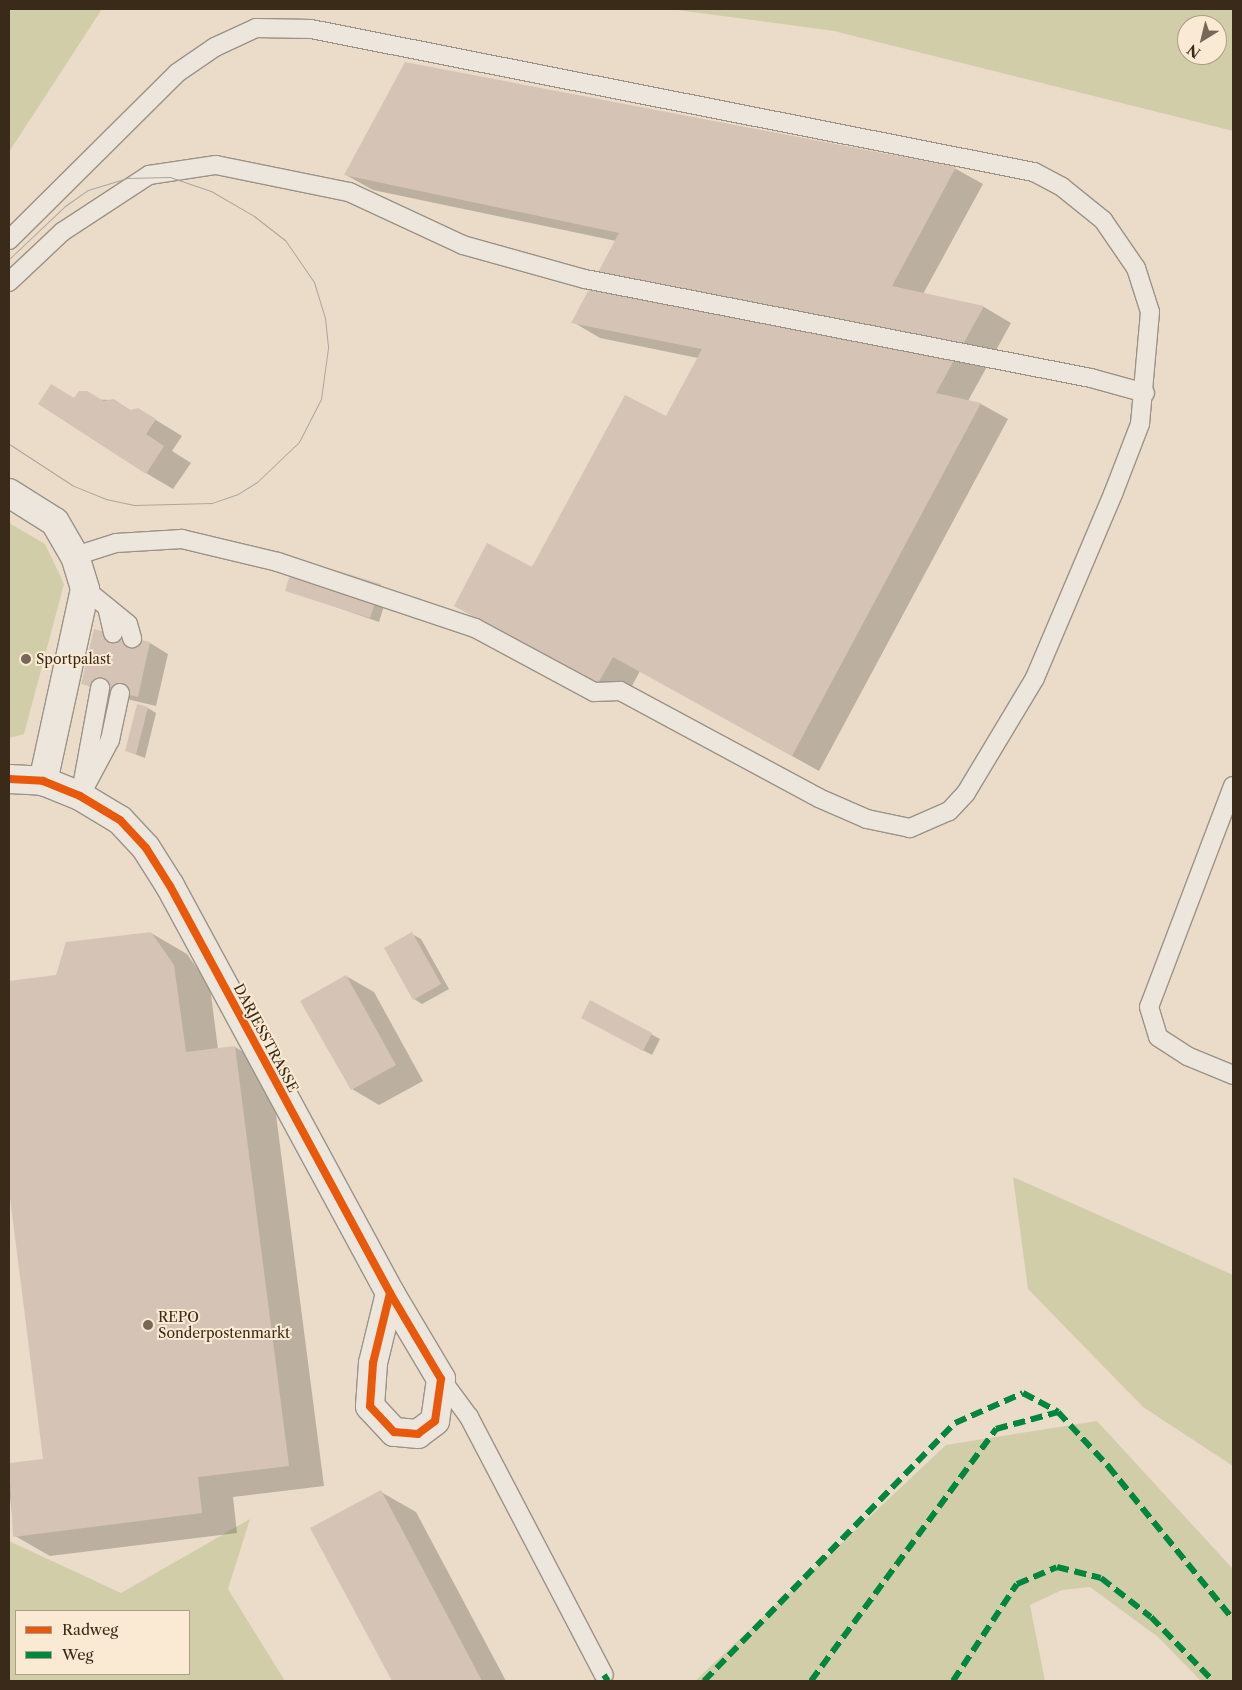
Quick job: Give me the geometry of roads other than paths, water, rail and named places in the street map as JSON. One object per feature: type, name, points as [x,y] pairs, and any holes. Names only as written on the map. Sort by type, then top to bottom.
[{"type":"street","points":[[9,493],[55,522],[75,556],[85,589],[43,781]]},
{"type":"street","name":"DARJESSTRASSE","points":[[9,780],[43,781],[80,796],[120,820],[146,848],[170,886],[390,1292],[441,1379]]},
{"type":"street","points":[[390,1292],[373,1363],[370,1406],[394,1432],[418,1434],[435,1422],[441,1379]]},
{"type":"lane","points":[[9,240],[177,73],[215,47],[256,28],[315,29],[1034,172],[1062,187],[1103,220],[1136,268],[1150,312],[1145,393],[1140,424],[1114,494],[1034,678],[966,793],[948,811],[910,828],[867,819],[819,798],[620,691],[594,692],[475,628],[278,562],[182,539],[116,543],[75,556]]},
{"type":"lane","points":[[9,282],[62,232],[150,175],[216,165],[348,192],[463,245],[585,279],[1091,378],[1145,393]]},
{"type":"lane","points":[[85,589],[128,624],[132,638]]},
{"type":"lane","points":[[107,607],[113,633]]},
{"type":"lane","points":[[80,796],[100,688]]},
{"type":"lane","points":[[80,796],[110,740],[120,693]]},
{"type":"lane","points":[[1233,786],[1149,1006],[1158,1037],[1187,1056],[1233,1075]]},
{"type":"lane","points":[[441,1379],[469,1417],[604,1675]]},
{"type":"tram line","points":[[9,259],[65,206],[88,190],[127,178],[170,177],[211,191],[254,216],[285,240],[314,282],[325,318],[328,348],[321,399],[299,442],[257,482],[238,494],[212,503],[134,505],[106,499],[72,485],[9,444]]},
{"type":"place","name":"Sportpalast","points":[[26,659]]},
{"type":"place","name":"REPO Sonderpostenmarkt","points":[[148,1325]]}]
